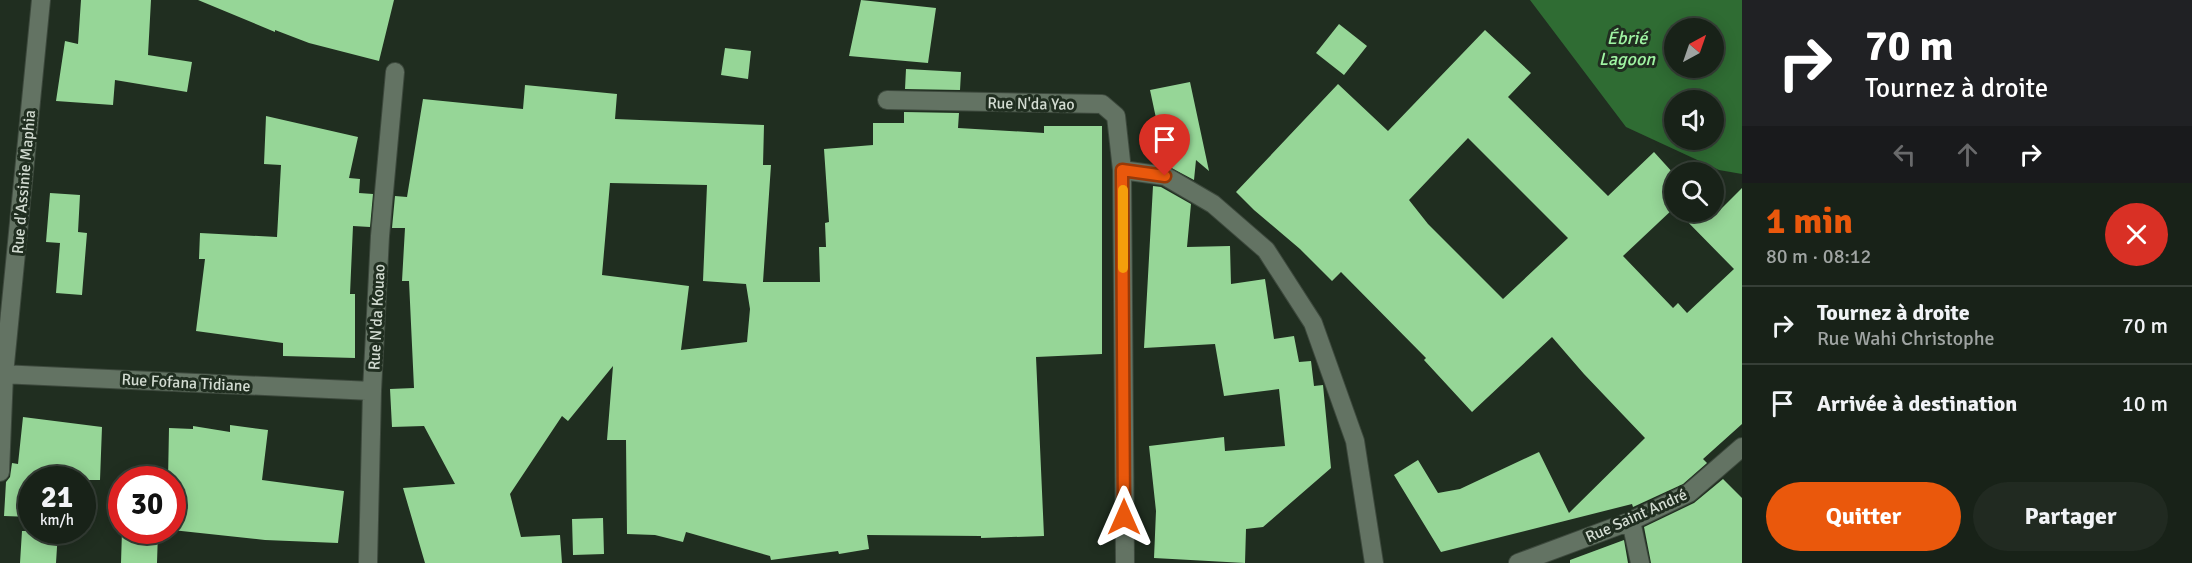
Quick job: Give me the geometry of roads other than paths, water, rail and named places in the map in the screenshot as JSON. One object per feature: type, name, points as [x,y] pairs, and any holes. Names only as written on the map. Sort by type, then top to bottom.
[{"type":"street","name":"Rue d'Assinie Maphia","points":[[0,472],[2,374],[41,0]]},
{"type":"street","name":"Rue N'da Kouao","points":[[368,563],[372,391],[380,236],[394,72]]},
{"type":"street","name":"Rue N'da Yao","points":[[887,100],[1102,104],[1116,116],[1122,170],[1125,563]]},
{"type":"street","points":[[1122,170],[1165,176],[1213,204],[1266,250],[1313,324],[1355,441],[1374,563]]},
{"type":"street","name":"Rue Fofana Tidiane","points":[[2,374],[372,391]]},
{"type":"street","name":"Rue Saint André","points":[[1518,563],[1631,521],[1689,493],[1742,447]]},
{"type":"street","points":[[1631,521],[1640,563]]},
{"type":"water","name":"Ébrié Lagoon","points":[[1530,0],[1742,0],[1742,174],[1724,171],[1724,162],[1702,162],[1676,150],[1724,150],[1724,90],[1664,90],[1664,145],[1626,127]]}]
